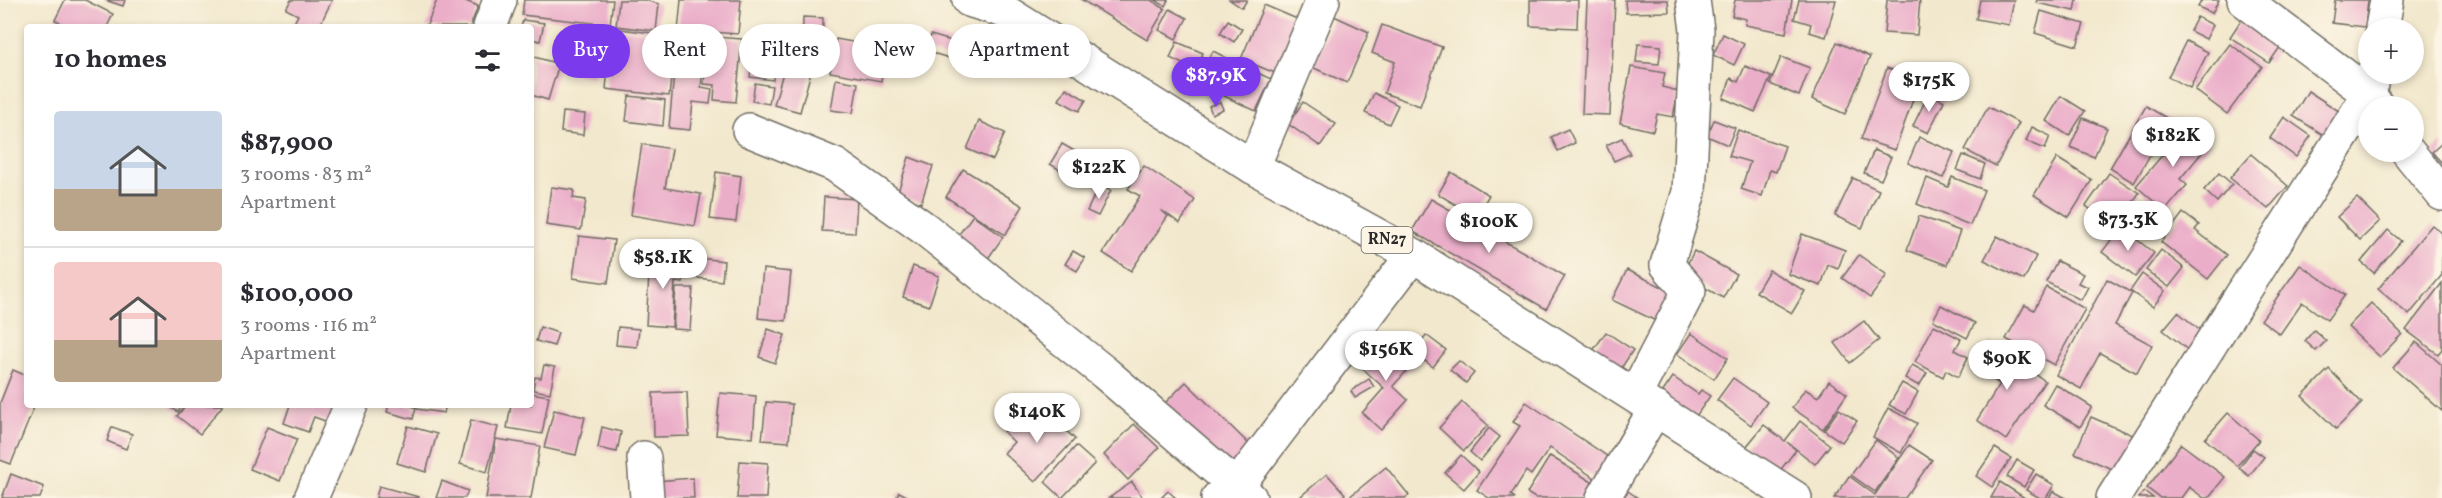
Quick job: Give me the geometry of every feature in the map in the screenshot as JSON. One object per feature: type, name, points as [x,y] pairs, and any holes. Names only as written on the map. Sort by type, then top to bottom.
[{"type":"street","points":[[491,24],[500,0]]},
{"type":"street","name":"RN27","points":[[969,0],[1004,11],[1253,168],[1413,255],[1795,498]]},
{"type":"street","points":[[1253,168],[1323,0]]},
{"type":"street","points":[[1603,498],[1646,402],[1689,291],[1668,265],[1689,192],[1697,30],[1693,0]]},
{"type":"street","points":[[2113,498],[2373,91],[2244,0]]},
{"type":"street","points":[[2384,18],[2387,0]]},
{"type":"street","points":[[749,130],[834,165],[925,229],[1105,373],[1235,494],[1413,255]]},
{"type":"street","points":[[2416,162],[2442,195]]},
{"type":"street","points":[[311,498],[350,408]]},
{"type":"street","points":[[644,458],[647,498]]},
{"type":"building","points":[[65,0],[85,0],[113,14],[108,24],[63,24],[55,20]]},
{"type":"building","points":[[105,0],[125,0],[123,6]]},
{"type":"building","points":[[291,0],[332,0],[320,24],[294,24],[298,15],[286,9]]},
{"type":"building","points":[[437,0],[463,0],[478,6],[471,24],[427,24]]},
{"type":"building","points":[[524,0],[613,0],[610,24],[522,15]]},
{"type":"building","points":[[619,0],[644,0],[659,4],[657,24],[642,24],[642,29],[630,28],[630,24],[616,24]]},
{"type":"building","points":[[681,0],[741,0],[738,34],[727,33],[727,24],[679,24]]},
{"type":"building","points":[[1082,0],[1151,0],[1165,9],[1147,40]]},
{"type":"building","points":[[1155,0],[1168,0],[1165,6]]},
{"type":"building","points":[[1230,0],[1247,0],[1242,8]]},
{"type":"building","points":[[1530,0],[1578,0],[1577,28],[1530,26]]},
{"type":"building","points":[[1587,0],[1615,0],[1610,115],[1582,114]]},
{"type":"building","points":[[1625,0],[1668,0],[1669,12],[1626,13]]},
{"type":"building","points":[[1735,0],[1792,0],[1786,33],[1745,25],[1746,19],[1732,16]]},
{"type":"building","points":[[1799,0],[1836,0],[1826,37],[1809,32],[1811,24],[1794,19]]},
{"type":"building","points":[[1887,0],[1920,0],[1917,35],[1884,33]]},
{"type":"building","points":[[1980,0],[2014,0],[2009,25],[1976,19]]},
{"type":"building","points":[[2037,0],[2077,0],[2075,11],[2036,3]]},
{"type":"building","points":[[2202,0],[2219,0],[2212,13],[2198,7]]},
{"type":"building","points":[[2335,0],[2368,0],[2366,18],[2358,18],[2358,26],[2332,23]]},
{"type":"building","points":[[1264,5],[1297,19],[1275,73],[1241,59]]},
{"type":"building","points":[[1170,9],[1187,18],[1176,39],[1159,30]]},
{"type":"building","points":[[2041,11],[2084,24],[2077,46],[2035,33]]},
{"type":"building","points":[[2245,14],[2285,40],[2269,63],[2230,37]]},
{"type":"building","points":[[1334,16],[1369,32],[1347,83],[1312,67]]},
{"type":"building","points":[[803,17],[823,18],[823,24],[803,24]]},
{"type":"building","points":[[2197,17],[2213,25],[2206,39],[2190,31]]},
{"type":"building","points":[[523,20],[544,23],[540,41],[534,40],[534,24],[522,24]]},
{"type":"building","points":[[1228,20],[1242,29],[1234,42],[1220,33]]},
{"type":"building","points":[[1382,25],[1442,47],[1420,106],[1384,93],[1395,62],[1372,53]]},
{"type":"building","points":[[630,30],[642,32],[642,78],[671,78],[669,96],[606,89],[607,78],[630,78]]},
{"type":"building","points":[[1723,34],[1744,44],[1734,65],[1713,55]]},
{"type":"building","points":[[936,36],[948,40],[948,58],[936,54]]},
{"type":"building","points":[[727,38],[739,39],[736,102],[714,100],[715,85],[704,84],[705,78],[727,78]]},
{"type":"building","points":[[840,40],[852,42],[852,76],[840,74]]},
{"type":"building","points":[[2186,41],[2208,52],[2190,88],[2168,77]]},
{"type":"building","points":[[1177,42],[1203,53],[1195,70],[1170,58]]},
{"type":"building","points":[[1837,42],[1870,57],[1845,114],[1812,99]]},
{"type":"building","points":[[1638,44],[1661,46],[1659,64],[1636,62]]},
{"type":"building","points":[[2230,44],[2262,67],[2227,114],[2195,90]]},
{"type":"building","points":[[1213,51],[1237,63],[1222,95],[1197,82]]},
{"type":"building","points":[[534,57],[552,62],[552,78],[555,78],[548,100],[534,96]]},
{"type":"building","points":[[1781,57],[1810,68],[1799,96],[1770,84]]},
{"type":"building","points":[[1239,64],[1271,79],[1256,111],[1224,96]]},
{"type":"building","points":[[1745,66],[1771,77],[1755,112],[1723,98],[1731,78],[1738,82]]},
{"type":"building","points":[[1631,67],[1665,73],[1662,87],[1678,91],[1673,117],[1657,114],[1653,131],[1620,123]]},
{"type":"building","points":[[1887,68],[1920,80],[1895,150],[1861,139]]},
{"type":"building","points":[[674,78],[702,78],[701,87],[712,89],[710,104],[693,102],[690,130],[669,128]]},
{"type":"building","points":[[781,78],[809,78],[800,112],[774,105]]},
{"type":"building","points":[[864,78],[881,78],[881,81]]},
{"type":"building","points":[[836,79],[858,83],[853,113],[831,110]]},
{"type":"building","points":[[755,83],[772,86],[769,104],[752,101]]},
{"type":"building","points":[[1066,88],[1086,100],[1079,111],[1059,100]]},
{"type":"building","points":[[2308,91],[2345,115],[2330,139],[2293,116]]},
{"type":"building","points":[[1374,93],[1398,105],[1389,124],[1365,113]]},
{"type":"building","points":[[1929,93],[1944,101],[1928,133],[1913,126]]},
{"type":"building","points":[[629,96],[665,100],[663,126],[626,121]]},
{"type":"building","points":[[2061,96],[2085,111],[2069,136],[2046,121]]},
{"type":"building","points":[[1220,102],[1223,109],[1212,114],[1209,106]]},
{"type":"building","points":[[1303,102],[1336,124],[1320,146],[1288,124]]},
{"type":"building","points":[[2146,106],[2170,120],[2134,183],[2110,168]]},
{"type":"building","points":[[1988,107],[2019,123],[1996,166],[1965,150]]},
{"type":"building","points":[[563,112],[585,114],[583,135],[561,132]]},
{"type":"building","points":[[2284,117],[2311,136],[2296,157],[2270,138]]},
{"type":"building","points":[[2083,118],[2107,128],[2094,157],[2070,147]]},
{"type":"building","points":[[1714,120],[1735,128],[1728,145],[1707,136]]},
{"type":"building","points":[[979,121],[1005,133],[993,160],[967,149]]},
{"type":"building","points":[[2189,124],[2210,143],[2180,179],[2187,185],[2165,211],[2136,186]]},
{"type":"building","points":[[2032,127],[2050,136],[2045,149],[2026,141]]},
{"type":"building","points":[[1568,129],[1575,143],[1558,151],[1551,137]]},
{"type":"building","points":[[1738,130],[1785,146],[1776,172],[1770,170],[1762,196],[1741,189],[1750,162],[1729,156]]},
{"type":"building","points":[[1919,137],[1954,152],[1943,178],[1908,163]]},
{"type":"building","points":[[1622,138],[1630,154],[1614,161],[1606,145]]},
{"type":"building","points":[[2442,143],[2442,163],[2432,152]]},
{"type":"building","points":[[642,144],[672,149],[665,188],[701,194],[695,226],[631,215]]},
{"type":"building","points":[[1062,144],[1089,159],[1077,180],[1050,164]]},
{"type":"building","points":[[1874,150],[1891,157],[1881,180],[1864,173]]},
{"type":"building","points":[[2251,154],[2288,186],[2268,209],[2230,178]]},
{"type":"building","points":[[1963,155],[1985,164],[1980,179],[1957,170]]},
{"type":"building","points":[[909,157],[933,166],[921,203],[897,195]]},
{"type":"building","points":[[2057,158],[2092,180],[2069,217],[2034,195]]},
{"type":"building","points":[[1144,166],[1195,200],[1180,223],[1161,210],[1168,216],[1131,271],[1103,253],[1140,196],[1128,189]]},
{"type":"building","points":[[963,169],[1023,206],[1005,235],[946,197]]},
{"type":"building","points":[[716,172],[741,176],[736,222],[710,219]]},
{"type":"building","points":[[1451,172],[1489,195],[1476,217],[1438,194]]},
{"type":"building","points":[[2109,173],[2139,193],[2116,228],[2086,206]]},
{"type":"building","points":[[2219,173],[2232,184],[2217,202],[2204,190]]},
{"type":"building","points":[[1952,177],[1984,190],[1970,225],[1917,204],[1927,178],[1948,187]]},
{"type":"building","points":[[1853,178],[1879,190],[1862,228],[1835,216]]},
{"type":"building","points":[[1100,184],[1111,190],[1098,216],[1087,211]]},
{"type":"building","points":[[551,187],[574,190],[573,198],[586,200],[581,230],[546,225]]},
{"type":"building","points":[[824,197],[857,199],[855,233],[822,231]]},
{"type":"building","points":[[2357,198],[2380,221],[2360,240],[2337,217]]},
{"type":"building","points":[[1431,199],[1565,276],[1546,309],[1412,231]]},
{"type":"building","points":[[2183,213],[2199,225],[2195,230],[2227,255],[2208,279],[2161,242]]},
{"type":"building","points":[[973,215],[1003,237],[982,267],[951,245]]},
{"type":"building","points":[[1919,216],[1960,231],[1947,265],[1907,250]]},
{"type":"building","points":[[2432,225],[2442,233],[2442,275],[2409,315],[2378,289]]},
{"type":"building","points":[[2121,227],[2154,253],[2135,277],[2102,252]]},
{"type":"building","points":[[2388,230],[2401,241],[2374,273],[2361,262]]},
{"type":"building","points":[[1802,234],[1845,250],[1838,269],[1828,265],[1821,286],[1788,274]]},
{"type":"building","points":[[579,236],[614,240],[608,283],[573,278]]},
{"type":"building","points":[[1997,236],[2036,256],[2024,280],[1984,260]]},
{"type":"building","points":[[2161,250],[2184,268],[2169,287],[2146,270]]},
{"type":"building","points":[[1073,251],[1085,258],[1077,271],[1065,264]]},
{"type":"building","points":[[1694,251],[1736,274],[1723,298],[1682,275]]},
{"type":"building","points":[[1859,255],[1887,275],[1870,298],[1842,278]]},
{"type":"building","points":[[650,258],[685,260],[683,283],[675,282],[672,327],[646,325]]},
{"type":"building","points":[[699,258],[724,261],[722,281],[697,278]]},
{"type":"building","points":[[2057,261],[2083,274],[2078,283],[2088,287],[2081,300],[2046,282]]},
{"type":"building","points":[[2300,265],[2345,295],[2327,320],[2302,302],[2280,334],[2261,320]]},
{"type":"building","points":[[913,266],[939,276],[929,306],[903,297]]},
{"type":"building","points":[[763,269],[791,272],[786,321],[758,318]]},
{"type":"building","points":[[1627,270],[1673,292],[1658,322],[1612,300]]},
{"type":"building","points":[[1769,270],[1805,291],[1792,313],[1756,292]]},
{"type":"building","points":[[2142,274],[2165,291],[2153,307],[2130,291]]},
{"type":"building","points":[[2107,279],[2132,293],[2115,325],[2152,345],[2137,373],[2100,353],[2081,389],[2056,375]]},
{"type":"building","points":[[2442,283],[2442,349],[2438,354],[2406,330]]},
{"type":"building","points":[[2046,287],[2085,309],[2054,365],[2006,339],[2025,305],[2034,310]]},
{"type":"building","points":[[676,288],[693,288],[690,330],[673,329]]},
{"type":"building","points":[[2371,303],[2402,334],[2380,357],[2348,327]]},
{"type":"building","points":[[1941,305],[1975,323],[1967,338],[1933,320]]},
{"type":"building","points":[[2178,312],[2203,333],[2189,351],[2163,330]]},
{"type":"building","points":[[1864,321],[1879,340],[1850,363],[1835,343]]},
{"type":"building","points":[[1934,325],[1961,339],[1955,350],[1968,357],[1958,377],[1946,370],[1943,377],[1915,362]]},
{"type":"building","points":[[540,327],[558,333],[554,346],[536,341]]},
{"type":"building","points":[[618,327],[639,329],[637,347],[616,345]]},
{"type":"building","points":[[768,329],[785,335],[775,363],[759,357]]},
{"type":"building","points":[[2314,330],[2326,341],[2316,351],[2305,341]]},
{"type":"building","points":[[1606,332],[1633,350],[1620,370],[1592,352]]},
{"type":"building","points":[[1691,333],[1728,358],[1714,379],[1677,354]]},
{"type":"building","points":[[1426,335],[1446,350],[1433,367],[1413,352]]},
{"type":"building","points":[[1385,338],[1413,364],[1393,386],[1408,400],[1381,430],[1362,413],[1384,388],[1360,366]]},
{"type":"building","points":[[2416,342],[2442,365],[2442,411],[2393,368]]},
{"type":"building","points":[[1990,343],[2045,381],[2006,440],[1977,420],[2000,384],[1974,367]]},
{"type":"building","points":[[1459,361],[1474,373],[1466,383],[1450,370]]},
{"type":"building","points":[[544,365],[555,367],[550,393],[534,390],[535,377],[541,378]]},
{"type":"building","points":[[1912,365],[1927,373],[1919,386],[1905,378]]},
{"type":"building","points":[[2329,369],[2362,403],[2336,429],[2302,396]]},
{"type":"building","points":[[13,370],[24,375],[24,408],[34,408],[11,464],[0,460],[0,403]]},
{"type":"building","points":[[1673,377],[1698,394],[1701,390],[1710,396],[1694,419],[1660,396]]},
{"type":"building","points":[[1733,378],[1767,402],[1751,425],[1717,400]]},
{"type":"building","points":[[1369,379],[1374,387],[1355,398],[1351,391]]},
{"type":"building","points":[[1829,381],[1847,394],[1823,429],[1792,408],[1805,389],[1818,397]]},
{"type":"building","points":[[1186,382],[1257,452],[1234,475],[1162,406]]},
{"type":"building","points":[[1902,383],[1918,392],[1906,414],[1889,405]]},
{"type":"building","points":[[2055,384],[2092,407],[2080,427],[2043,405]]},
{"type":"building","points":[[687,392],[689,436],[654,437],[653,393]]},
{"type":"building","points":[[720,393],[756,396],[753,438],[716,435]]},
{"type":"building","points":[[534,394],[549,396],[542,434],[507,428],[510,408],[534,408]]},
{"type":"building","points":[[766,402],[792,404],[789,442],[762,440]]},
{"type":"building","points":[[1462,402],[1488,425],[1464,451],[1439,428]]},
{"type":"building","points":[[1526,402],[1613,460],[1599,481],[1550,448],[1531,475],[1526,471],[1511,495],[1515,498],[1489,498],[1477,490],[1520,426],[1513,422]]},
{"type":"building","points":[[184,408],[221,408],[200,434],[177,416]]},
{"type":"building","points":[[289,408],[353,408],[345,428],[314,417],[308,432],[284,423]]},
{"type":"building","points":[[388,408],[416,408],[413,419],[387,412]]},
{"type":"building","points":[[417,408],[445,408],[444,413]]},
{"type":"building","points":[[1888,408],[1917,423],[1901,453],[1873,437]]},
{"type":"building","points":[[1839,409],[1857,421],[1842,442],[1824,430]]},
{"type":"building","points":[[554,410],[585,417],[576,455],[544,448]]},
{"type":"building","points":[[1044,410],[1075,439],[1035,482],[1004,453],[1014,442],[1004,432],[1017,417],[1028,427]]},
{"type":"building","points":[[2228,413],[2259,440],[2237,466],[2205,439]]},
{"type":"building","points":[[2091,417],[2137,437],[2121,473],[2075,453]]},
{"type":"building","points":[[471,420],[498,427],[487,472],[460,464]]},
{"type":"building","points":[[1800,421],[1830,445],[1815,464],[1787,442],[1796,450],[1778,473],[1746,447],[1764,425],[1785,441]]},
{"type":"building","points":[[1134,424],[1159,448],[1128,480],[1104,455]]},
{"type":"building","points":[[408,426],[437,434],[426,472],[397,463]]},
{"type":"building","points":[[112,427],[132,434],[126,449],[107,441]]},
{"type":"building","points":[[267,427],[297,439],[280,481],[250,469]]},
{"type":"building","points":[[602,427],[621,432],[617,452],[598,448]]},
{"type":"building","points":[[1489,428],[1500,437],[1480,461],[1470,452]]},
{"type":"building","points":[[496,439],[540,446],[531,498],[486,498]]},
{"type":"building","points":[[1876,440],[1899,458],[1875,492],[1851,475]]},
{"type":"building","points":[[2181,444],[2225,477],[2208,498],[2204,498],[2189,487],[2181,498],[2160,498],[2147,488]]},
{"type":"building","points":[[1909,445],[1932,460],[1905,498],[1834,498],[1849,476],[1875,495]]},
{"type":"building","points":[[1076,446],[1095,463],[1062,498],[1045,482]]},
{"type":"building","points":[[1995,448],[2011,458],[1992,487],[1976,476]]},
{"type":"building","points":[[2253,449],[2264,457],[2249,476],[2239,468]]},
{"type":"building","points":[[1461,455],[1479,472],[1464,489],[1445,473]]},
{"type":"building","points":[[1550,456],[1600,487],[1592,498],[1535,498],[1527,493]]},
{"type":"building","points":[[2017,460],[2034,470],[2024,487],[2007,477]]},
{"type":"building","points":[[740,461],[768,463],[766,498],[737,498]]},
{"type":"building","points":[[1386,467],[1409,495],[1405,498],[1348,498]]},
{"type":"building","points":[[11,474],[44,487],[40,498],[2,498]]},
{"type":"building","points":[[1327,474],[1345,494],[1341,498],[1303,498],[1301,496]]},
{"type":"building","points":[[2036,474],[2054,485],[2046,498],[2040,498],[2026,490]]},
{"type":"building","points":[[693,478],[694,498],[657,498],[655,481]]},
{"type":"building","points":[[442,481],[468,491],[465,498],[436,498]]},
{"type":"building","points":[[1132,482],[1143,498],[1109,498]]},
{"type":"building","points":[[2000,482],[2025,498],[1991,498]]},
{"type":"building","points":[[379,486],[419,497],[419,498],[376,498]]},
{"type":"building","points":[[1168,491],[1176,498],[1161,498]]},
{"type":"building","points":[[1628,491],[1638,498],[1623,498]]},
{"type":"building","points":[[2053,491],[2066,498],[2049,498]]},
{"type":"building","points":[[2144,491],[2153,498],[2139,498]]},
{"type":"building","points":[[899,492],[911,498],[896,498]]}]
